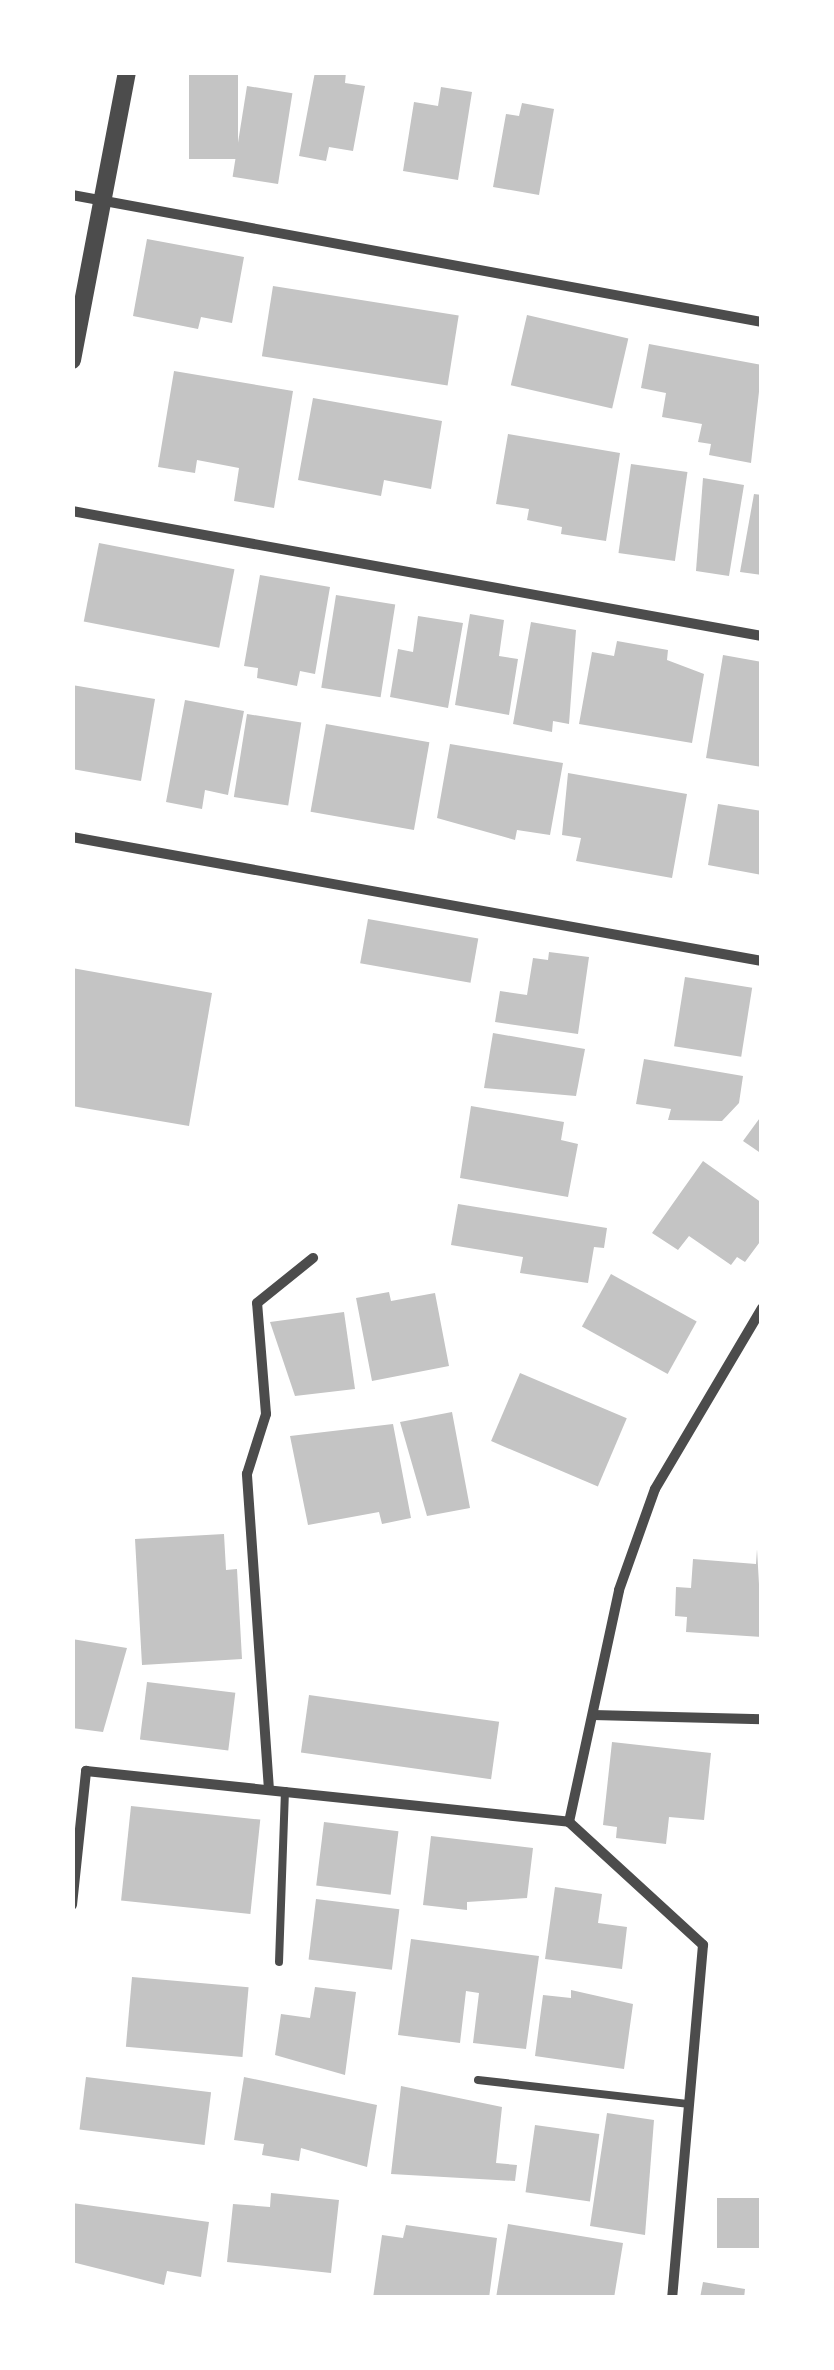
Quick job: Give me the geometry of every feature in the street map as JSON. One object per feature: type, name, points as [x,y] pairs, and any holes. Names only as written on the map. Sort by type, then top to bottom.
[{"type":"street","points":[[72,360],[128,72]]},
{"type":"street","points":[[72,195],[762,322]]},
{"type":"street","points":[[72,510],[762,636]]},
{"type":"street","points":[[72,837],[762,961]]},
{"type":"street","points":[[269,1790],[247,1474],[266,1414],[257,1303],[313,1258]]},
{"type":"street","points":[[570,1822],[619,1590],[655,1489],[762,1308]]},
{"type":"street","points":[[592,1714],[762,1718]]},
{"type":"street","points":[[72,1905],[86,1772],[570,1822],[704,1945],[672,2298]]},
{"type":"lane","points":[[279,1962],[285,1791]]},
{"type":"lane","points":[[478,2080],[690,2104]]},
{"type":"building","points":[[189,72],[238,72],[238,159],[189,159]]},
{"type":"building","points":[[315,72],[346,72],[345,83],[365,86],[353,151],[329,147],[326,161],[299,156]]},
{"type":"building","points":[[247,86],[292,93],[278,184],[233,177]]},
{"type":"building","points":[[441,87],[472,92],[458,180],[403,171],[414,102],[438,106]]},
{"type":"building","points":[[522,103],[554,109],[539,195],[493,187],[506,114],[519,116]]},
{"type":"building","points":[[147,239],[244,257],[232,323],[201,317],[198,329],[133,316]]},
{"type":"building","points":[[273,286],[459,315],[448,386],[262,356]]},
{"type":"building","points":[[527,315],[628,338],[612,409],[511,385]]},
{"type":"building","points":[[649,344],[762,365],[751,463],[709,455],[711,444],[698,442],[702,424],[662,417],[666,393],[641,388]]},
{"type":"building","points":[[174,371],[293,391],[274,508],[234,501],[239,468],[197,460],[195,473],[158,467]]},
{"type":"building","points":[[313,398],[442,421],[431,489],[384,480],[381,496],[298,480]]},
{"type":"building","points":[[508,434],[620,453],[606,541],[561,534],[562,527],[527,520],[529,509],[496,504]]},
{"type":"building","points":[[631,464],[687,472],[675,561],[618,553]]},
{"type":"building","points":[[703,478],[744,485],[729,576],[696,571]]},
{"type":"building","points":[[754,494],[762,495],[762,575],[740,572]]},
{"type":"building","points":[[99,543],[234,569],[219,648],[84,622]]},
{"type":"building","points":[[260,575],[330,587],[315,674],[300,671],[297,686],[257,678],[258,668],[244,666]]},
{"type":"building","points":[[336,595],[395,604],[381,697],[321,688]]},
{"type":"building","points":[[470,614],[504,620],[499,656],[518,659],[509,715],[455,705]]},
{"type":"building","points":[[418,616],[463,623],[448,708],[390,697],[398,649],[413,652]]},
{"type":"building","points":[[531,622],[576,630],[569,724],[553,721],[552,732],[513,724]]},
{"type":"building","points":[[617,641],[668,650],[667,660],[704,674],[692,743],[579,724],[592,652],[614,656]]},
{"type":"building","points":[[723,655],[762,662],[762,767],[706,758]]},
{"type":"building","points":[[72,685],[155,699],[141,781],[72,769]]},
{"type":"building","points":[[185,700],[244,711],[228,795],[205,790],[202,809],[166,802]]},
{"type":"building","points":[[247,714],[301,723],[288,806],[234,797]]},
{"type":"building","points":[[326,724],[429,742],[414,830],[311,812]]},
{"type":"building","points":[[450,744],[563,763],[550,835],[517,830],[515,840],[437,818]]},
{"type":"building","points":[[568,773],[687,794],[672,878],[576,861],[581,838],[562,835]]},
{"type":"building","points":[[718,804],[762,811],[762,875],[708,865]]},
{"type":"building","points":[[368,919],[478,938],[470,983],[360,963]]},
{"type":"building","points":[[549,952],[589,957],[578,1034],[495,1022],[500,991],[527,995],[533,958],[548,960]]},
{"type":"building","points":[[72,968],[212,993],[189,1126],[72,1106]]},
{"type":"building","points":[[685,977],[752,988],[741,1057],[674,1046]]},
{"type":"building","points":[[493,1033],[585,1049],[576,1096],[484,1088]]},
{"type":"building","points":[[644,1059],[743,1076],[739,1103],[722,1121],[668,1120],[671,1109],[636,1104]]},
{"type":"building","points":[[471,1106],[564,1122],[561,1140],[578,1144],[568,1197],[460,1178]]},
{"type":"building","points":[[762,1115],[762,1154],[743,1141]]},
{"type":"building","points":[[703,1161],[762,1203],[762,1239],[745,1262],[737,1257],[731,1265],[689,1236],[678,1250],[652,1233]]},
{"type":"building","points":[[458,1204],[607,1228],[604,1248],[594,1247],[588,1283],[520,1273],[523,1257],[451,1245]]},
{"type":"building","points":[[611,1274],[697,1322],[668,1374],[582,1326]]},
{"type":"building","points":[[389,1292],[391,1301],[435,1293],[449,1366],[372,1381],[356,1298]]},
{"type":"building","points":[[344,1312],[355,1389],[295,1396],[270,1322]]},
{"type":"building","points":[[520,1373],[627,1418],[598,1486],[491,1441]]},
{"type":"building","points":[[452,1412],[470,1508],[427,1516],[400,1422]]},
{"type":"building","points":[[393,1424],[411,1518],[382,1524],[379,1512],[308,1525],[290,1436]]},
{"type":"building","points":[[224,1534],[226,1570],[237,1569],[242,1659],[142,1665],[135,1539]]},
{"type":"building","points":[[757,1549],[762,1637],[686,1632],[687,1617],[675,1616],[676,1587],[691,1588],[693,1559],[756,1564]]},
{"type":"building","points":[[72,1639],[127,1648],[103,1732],[72,1728]]},
{"type":"building","points":[[147,1682],[235,1693],[228,1750],[140,1740]]},
{"type":"building","points":[[309,1695],[499,1722],[491,1779],[301,1752]]},
{"type":"building","points":[[612,1742],[711,1753],[704,1820],[669,1817],[666,1844],[616,1838],[617,1827],[603,1825]]},
{"type":"building","points":[[131,1806],[260,1820],[250,1914],[121,1900]]},
{"type":"building","points":[[324,1822],[398,1831],[391,1895],[316,1886]]},
{"type":"building","points":[[431,1836],[533,1848],[527,1898],[467,1902],[467,1910],[423,1905]]},
{"type":"building","points":[[555,1887],[602,1894],[598,1923],[627,1927],[622,1969],[545,1959]]},
{"type":"building","points":[[316,1899],[399,1909],[392,1970],[309,1960]]},
{"type":"building","points":[[411,1939],[539,1956],[526,2049],[473,2043],[479,1993],[466,1991],[460,2043],[398,2035]]},
{"type":"building","points":[[132,1977],[249,1987],[242,2057],[126,2047]]},
{"type":"building","points":[[315,1987],[356,1992],[345,2075],[275,2055],[281,2014],[310,2018]]},
{"type":"building","points":[[571,1990],[633,2004],[624,2069],[535,2056],[543,1995],[571,1998]]},
{"type":"building","points":[[86,2077],[211,2092],[205,2145],[80,2130]]},
{"type":"building","points":[[244,2077],[377,2105],[367,2167],[301,2148],[299,2161],[262,2155],[264,2144],[234,2140]]},
{"type":"building","points":[[401,2086],[502,2107],[496,2163],[517,2165],[515,2181],[391,2174]]},
{"type":"building","points":[[607,2113],[654,2120],[645,2235],[590,2226]]},
{"type":"building","points":[[535,2125],[599,2134],[590,2201],[526,2192]]},
{"type":"building","points":[[271,2193],[339,2200],[331,2273],[227,2262],[233,2204],[270,2207]]},
{"type":"building","points":[[717,2198],[762,2198],[762,2248],[717,2248]]},
{"type":"building","points":[[72,2203],[209,2222],[201,2277],[167,2271],[164,2285],[72,2262]]},
{"type":"building","points":[[508,2224],[623,2243],[614,2298],[496,2298]]},
{"type":"building","points":[[406,2225],[497,2238],[489,2298],[373,2298],[382,2235],[403,2238]]},
{"type":"building","points":[[703,2282],[745,2289],[744,2298],[700,2298]]}]
